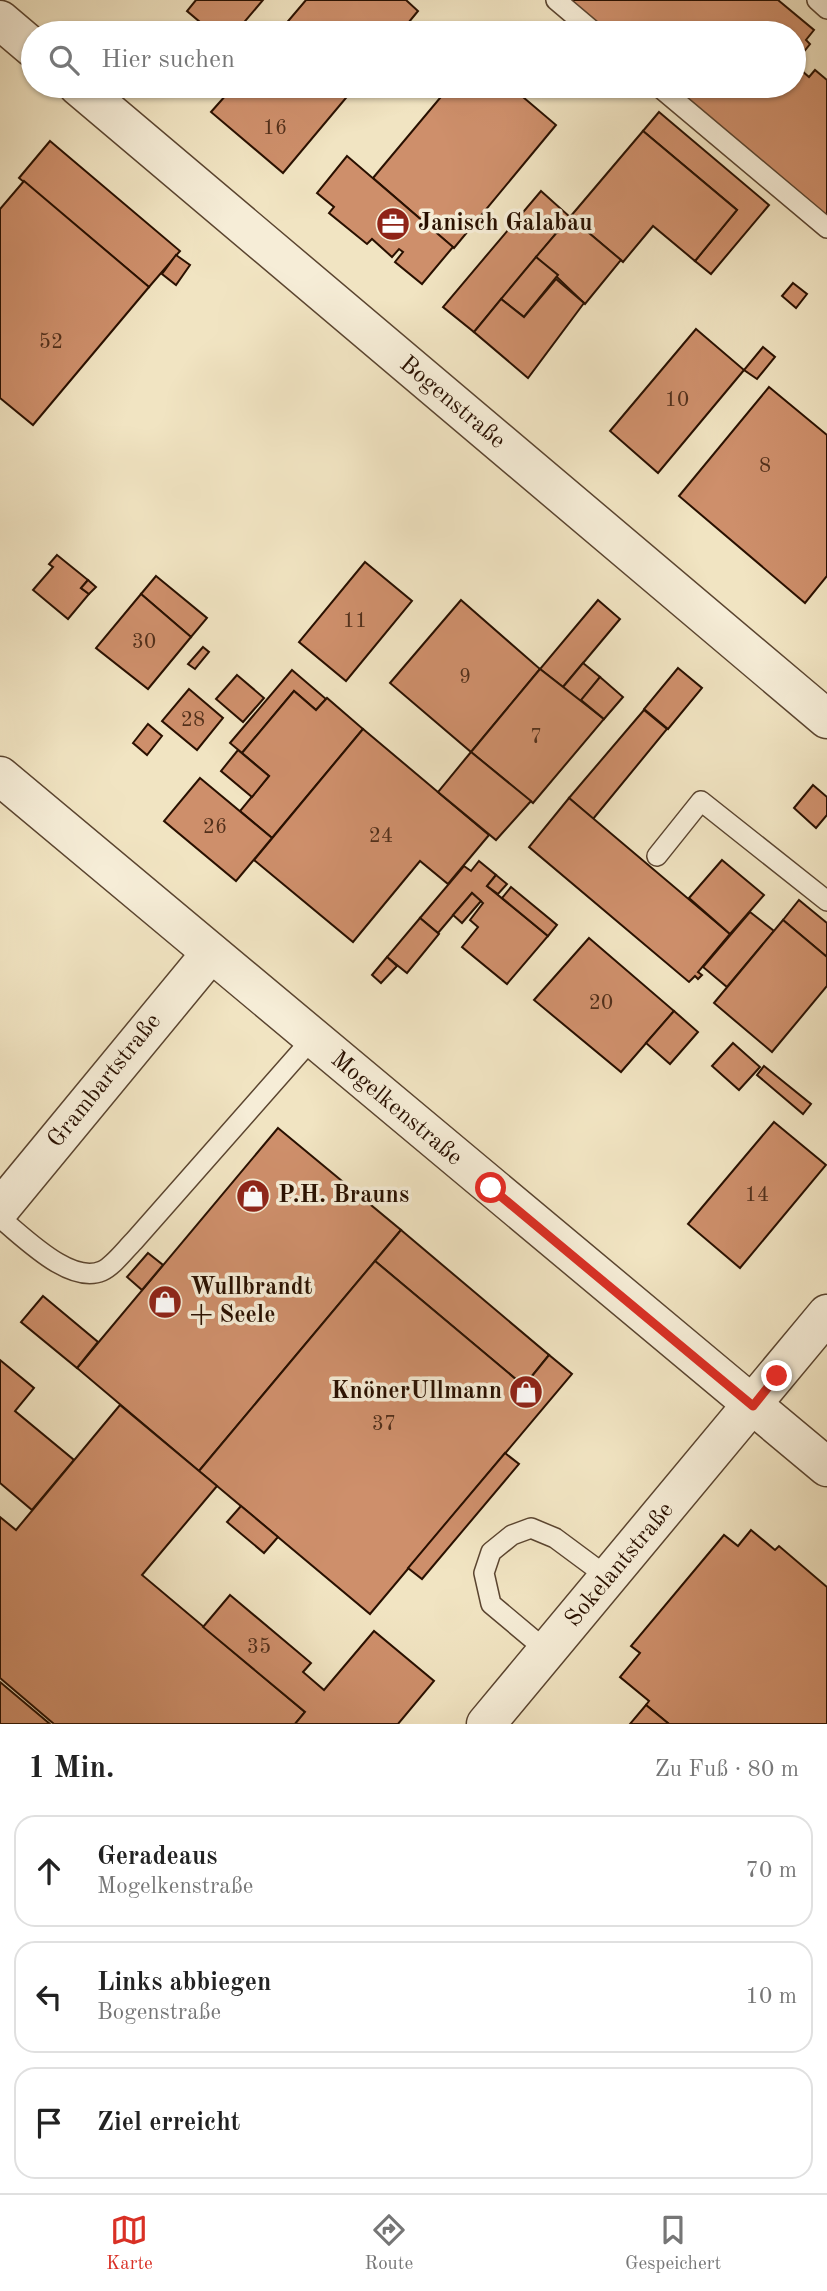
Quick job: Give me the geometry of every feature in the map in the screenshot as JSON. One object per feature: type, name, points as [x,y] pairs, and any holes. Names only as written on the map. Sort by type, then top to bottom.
[{"type":"street","points":[[0,20],[21,38]]},
{"type":"street","name":"Bogenstraße","points":[[92,98],[827,719]]},
{"type":"street","name":"Mogelkenstraße","points":[[0,776],[827,1467]]},
{"type":"street","name":"Grambartstraße","points":[[0,1209],[211,953]]},
{"type":"street","points":[[753,1406],[827,1314]]},
{"type":"street","name":"Sokelantstraße","points":[[486,1724],[753,1406]]},
{"type":"lane","points":[[556,0],[581,21]]},
{"type":"lane","points":[[817,0],[827,9]]},
{"type":"lane","points":[[672,98],[827,228]]},
{"type":"lane","points":[[657,856],[701,801],[827,901]]},
{"type":"lane","points":[[0,1218],[72,1272],[104,1270],[134,1241],[312,1039]]},
{"type":"lane","points":[[547,1651],[491,1604],[485,1573],[491,1552],[512,1535],[531,1528],[555,1538],[609,1578]]},
{"type":"building","points":[[196,0],[263,0],[245,21],[199,21],[187,11]]},
{"type":"building","points":[[306,0],[406,0],[418,11],[410,21],[288,21]]},
{"type":"building","points":[[569,0],[778,0],[803,21],[594,21]]},
{"type":"building","points":[[806,23],[814,30],[806,40]]},
{"type":"building","points":[[815,70],[827,80],[827,218],[684,98],[806,98],[806,74],[809,77]]},
{"type":"building","points":[[223,98],[346,98],[283,173],[211,112]]},
{"type":"building","points":[[440,98],[524,98],[556,125],[454,248],[373,178]]},
{"type":"building","points":[[659,112],[769,205],[711,274],[695,261],[737,210],[643,131]]},
{"type":"building","points":[[643,131],[737,210],[695,261],[653,226],[623,262],[570,217]]},
{"type":"building","points":[[50,141],[180,251],[149,287],[19,178]]},
{"type":"building","points":[[347,156],[453,247],[422,284],[395,262],[403,252],[399,249],[392,257],[372,239],[367,244],[329,213],[334,207],[317,193]]},
{"type":"building","points":[[24,181],[149,287],[33,425],[0,398],[0,209]]},
{"type":"building","points":[[541,191],[570,217],[474,332],[443,307]]},
{"type":"building","points":[[570,217],[621,260],[585,304],[536,257]]},
{"type":"building","points":[[176,255],[190,265],[176,285],[162,274]]},
{"type":"building","points":[[536,257],[558,275],[524,317],[501,299]]},
{"type":"building","points":[[556,279],[584,303],[528,378],[474,332],[501,299],[524,317]]},
{"type":"building","points":[[793,283],[807,294],[796,308],[782,296]]},
{"type":"building","points":[[696,329],[744,370],[658,473],[610,431]]},
{"type":"building","points":[[763,347],[775,357],[757,379],[744,370]]},
{"type":"building","points":[[769,387],[827,435],[827,576],[805,603],[679,496]]},
{"type":"building","points":[[57,555],[88,580],[81,588],[89,594],[68,619],[33,590],[53,567],[49,564]]},
{"type":"building","points":[[365,562],[412,601],[346,681],[299,642]]},
{"type":"building","points":[[156,576],[207,618],[191,637],[141,594]]},
{"type":"building","points":[[88,580],[96,587],[89,594],[81,588]]},
{"type":"building","points":[[141,594],[191,637],[148,689],[96,648]]},
{"type":"building","points":[[461,600],[540,669],[471,752],[390,683]]},
{"type":"building","points":[[598,600],[620,619],[563,687],[540,669]]},
{"type":"building","points":[[203,647],[209,652],[195,669],[188,664]]},
{"type":"building","points":[[583,663],[600,677],[580,702],[563,687]]},
{"type":"building","points":[[678,668],[702,688],[668,729],[644,709]]},
{"type":"building","points":[[540,669],[604,719],[533,803],[471,752]]},
{"type":"building","points":[[292,670],[326,699],[316,710],[294,691],[242,753],[230,743]]},
{"type":"building","points":[[237,675],[264,698],[243,722],[216,699]]},
{"type":"building","points":[[600,677],[623,697],[604,719],[581,700]]},
{"type":"building","points":[[189,689],[223,718],[197,750],[162,721]]},
{"type":"building","points":[[294,691],[316,710],[327,698],[363,729],[272,838],[240,811],[269,776],[242,753]]},
{"type":"building","points":[[644,710],[667,729],[593,819],[569,798]]},
{"type":"building","points":[[148,724],[162,736],[147,755],[133,743]]},
{"type":"building","points":[[363,729],[489,835],[448,884],[420,861],[353,942],[254,860]]},
{"type":"building","points":[[238,750],[269,776],[252,797],[221,771]]},
{"type":"building","points":[[471,752],[531,801],[496,840],[438,792]]},
{"type":"building","points":[[200,778],[272,838],[236,881],[164,821]]},
{"type":"building","points":[[813,785],[827,797],[827,815],[816,828],[794,808]]},
{"type":"building","points":[[569,798],[730,934],[698,972],[702,975],[698,979],[695,976],[689,982],[529,847]]},
{"type":"building","points":[[722,860],[764,895],[730,934],[689,898]]},
{"type":"building","points":[[479,861],[496,875],[487,886],[548,936],[507,984],[462,947],[478,927],[470,920],[483,903],[472,893],[438,933],[420,918],[464,866],[471,871]]},
{"type":"building","points":[[496,875],[507,884],[498,894],[487,886]]},
{"type":"building","points":[[511,887],[557,925],[548,936],[502,898]]},
{"type":"building","points":[[472,893],[481,901],[462,923],[453,915]]},
{"type":"building","points":[[799,900],[827,923],[827,957],[783,920]]},
{"type":"building","points":[[750,912],[774,931],[727,987],[703,967]]},
{"type":"building","points":[[420,918],[439,934],[407,973],[387,957]]},
{"type":"building","points":[[783,920],[827,957],[827,986],[772,1052],[714,1003]]},
{"type":"building","points":[[589,938],[674,1011],[621,1072],[534,1000]]},
{"type":"building","points":[[387,957],[397,966],[381,983],[372,975]]},
{"type":"building","points":[[674,1011],[698,1032],[670,1064],[646,1043]]},
{"type":"building","points":[[733,1043],[760,1067],[739,1090],[712,1066]]},
{"type":"building","points":[[764,1066],[811,1104],[803,1114],[757,1075]]},
{"type":"building","points":[[774,1122],[826,1165],[740,1268],[688,1224]]},
{"type":"building","points":[[278,1128],[401,1230],[199,1471],[77,1368]]},
{"type":"building","points":[[401,1230],[549,1355],[524,1386],[375,1261]]},
{"type":"building","points":[[148,1253],[163,1265],[142,1290],[127,1277]]},
{"type":"building","points":[[375,1261],[524,1386],[549,1355],[572,1374],[370,1614],[199,1471]]},
{"type":"building","points":[[43,1296],[98,1342],[77,1368],[21,1322]]},
{"type":"building","points":[[0,1360],[34,1388],[15,1411],[74,1460],[32,1510],[0,1483]]},
{"type":"building","points":[[120,1405],[217,1486],[142,1575],[305,1712],[295,1724],[54,1724],[0,1678],[0,1517],[16,1530]]},
{"type":"building","points":[[505,1453],[519,1464],[422,1579],[408,1568]]},
{"type":"building","points":[[241,1506],[278,1537],[264,1553],[227,1522]]},
{"type":"building","points":[[751,1530],[775,1550],[779,1546],[827,1587],[827,1724],[669,1724],[646,1705],[649,1701],[620,1677],[640,1653],[631,1646],[724,1535],[738,1546]]},
{"type":"building","points":[[230,1595],[311,1663],[303,1672],[324,1690],[374,1631],[434,1681],[398,1724],[295,1724],[305,1712],[203,1627]]},
{"type":"building","points":[[0,1682],[50,1724],[0,1724]]},
{"type":"building","points":[[646,1705],[669,1724],[630,1724]]},
{"type":"place","name":"Janisch Galabau","points":[[393,224]]},
{"type":"place","name":"P.H. Brauns","points":[[253,1196]]},
{"type":"place","name":"Wullbrandt + Seele","points":[[165,1302]]},
{"type":"place","name":"KnönerUllmann","points":[[526,1392]]},
{"type":"route","points":[[491,1188],[753,1406],[777,1376]]}]
